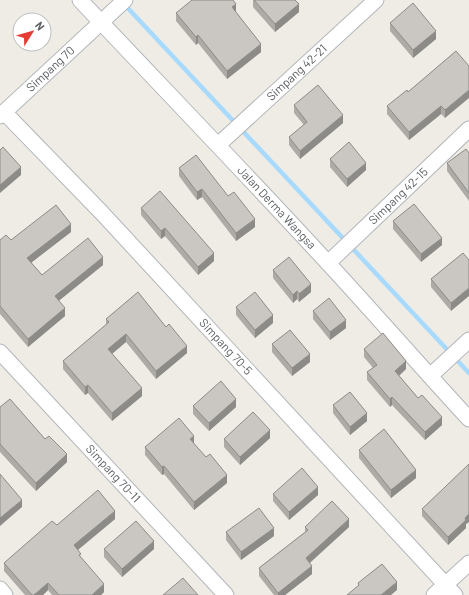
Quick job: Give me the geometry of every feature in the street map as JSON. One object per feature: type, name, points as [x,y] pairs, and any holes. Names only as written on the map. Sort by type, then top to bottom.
[{"type":"street","name":"Jalan Derma Wangsa","points":[[80,0],[106,17],[223,140],[328,263],[469,419]]},
{"type":"street","name":"Simpang 70","points":[[2,114],[125,0]]},
{"type":"street","name":"Simpang 42-21","points":[[223,140],[376,0]]},
{"type":"street","name":"Simpang 70-5","points":[[2,114],[102,214],[451,590]]},
{"type":"street","name":"Simpang 42-15","points":[[328,263],[469,129]]},
{"type":"street","points":[[430,376],[466,343]]},
{"type":"street","name":"Simpang 70-11","points":[[0,352],[226,595]]},
{"type":"street","points":[[434,595],[451,590],[469,563]]},
{"type":"street","points":[[0,589],[5,595]]},
{"type":"building","points":[[192,0],[233,0],[236,4],[232,7],[261,44],[227,71],[198,35],[196,37],[176,13]]},
{"type":"building","points":[[254,0],[295,0],[299,4],[275,24]]},
{"type":"building","points":[[413,3],[436,31],[413,50],[390,23]]},
{"type":"building","points":[[456,51],[469,66],[469,90],[445,110],[441,106],[409,132],[387,106],[407,90],[408,92]]},
{"type":"building","points":[[318,85],[343,115],[300,151],[289,137],[307,122],[294,105]]},
{"type":"building","points":[[349,142],[366,163],[347,179],[330,159]]},
{"type":"building","points":[[3,147],[21,167],[0,185],[0,150]]},
{"type":"building","points":[[466,149],[469,153],[469,193],[447,163]]},
{"type":"building","points":[[196,155],[228,196],[234,192],[255,219],[236,233],[202,189],[197,192],[179,168]]},
{"type":"building","points":[[160,191],[214,253],[198,267],[165,228],[161,231],[141,208]]},
{"type":"building","points":[[414,204],[442,238],[421,254],[393,221]]},
{"type":"building","points":[[56,205],[71,224],[27,258],[42,275],[88,238],[103,257],[55,296],[65,308],[28,339],[0,306],[0,240],[6,235],[11,240]]},
{"type":"building","points":[[463,253],[469,260],[469,288],[451,303],[431,279]]},
{"type":"building","points":[[289,257],[311,284],[299,294],[297,291],[293,295],[273,270]]},
{"type":"building","points":[[138,292],[166,327],[169,324],[187,346],[156,371],[126,334],[108,349],[142,388],[112,413],[88,385],[85,387],[63,361],[109,322],[106,319]]},
{"type":"building","points":[[255,292],[273,315],[255,330],[236,307]]},
{"type":"building","points":[[329,298],[346,320],[330,332],[313,311]]},
{"type":"building","points":[[290,330],[310,354],[292,368],[272,344]]},
{"type":"building","points":[[383,333],[406,361],[395,371],[418,398],[422,395],[442,417],[425,432],[392,397],[390,399],[367,372],[377,365],[364,349]]},
{"type":"building","points":[[221,381],[236,399],[209,423],[193,406]]},
{"type":"building","points":[[350,392],[367,413],[350,427],[333,405]]},
{"type":"building","points":[[10,399],[45,439],[49,436],[67,454],[36,483],[0,444],[0,407]]},
{"type":"building","points":[[253,412],[270,430],[240,457],[224,439]]},
{"type":"building","points":[[179,418],[194,436],[190,439],[206,457],[210,454],[227,475],[194,502],[164,466],[162,467],[145,447]]},
{"type":"building","points":[[384,429],[416,470],[391,490],[359,450]]},
{"type":"building","points":[[469,464],[469,514],[465,518],[466,520],[448,537],[422,509]]},
{"type":"building","points":[[302,468],[318,487],[289,512],[273,494]]},
{"type":"building","points":[[0,474],[22,500],[0,518]]},
{"type":"building","points":[[98,490],[115,511],[74,545],[81,554],[79,555],[104,584],[92,595],[59,595],[48,583],[32,595],[4,563],[52,521],[57,525]]},
{"type":"building","points":[[332,501],[349,519],[306,558],[312,566],[278,593],[259,568],[308,530],[305,527]]},
{"type":"building","points":[[259,508],[274,528],[241,552],[226,532]]},
{"type":"building","points":[[136,521],[154,541],[122,569],[104,549]]},
{"type":"building","points":[[382,564],[397,582],[381,595],[347,595],[359,585],[358,583]]},
{"type":"building","points":[[183,578],[198,595],[163,595]]},
{"type":"waterway","points":[[124,4],[469,373]]}]
